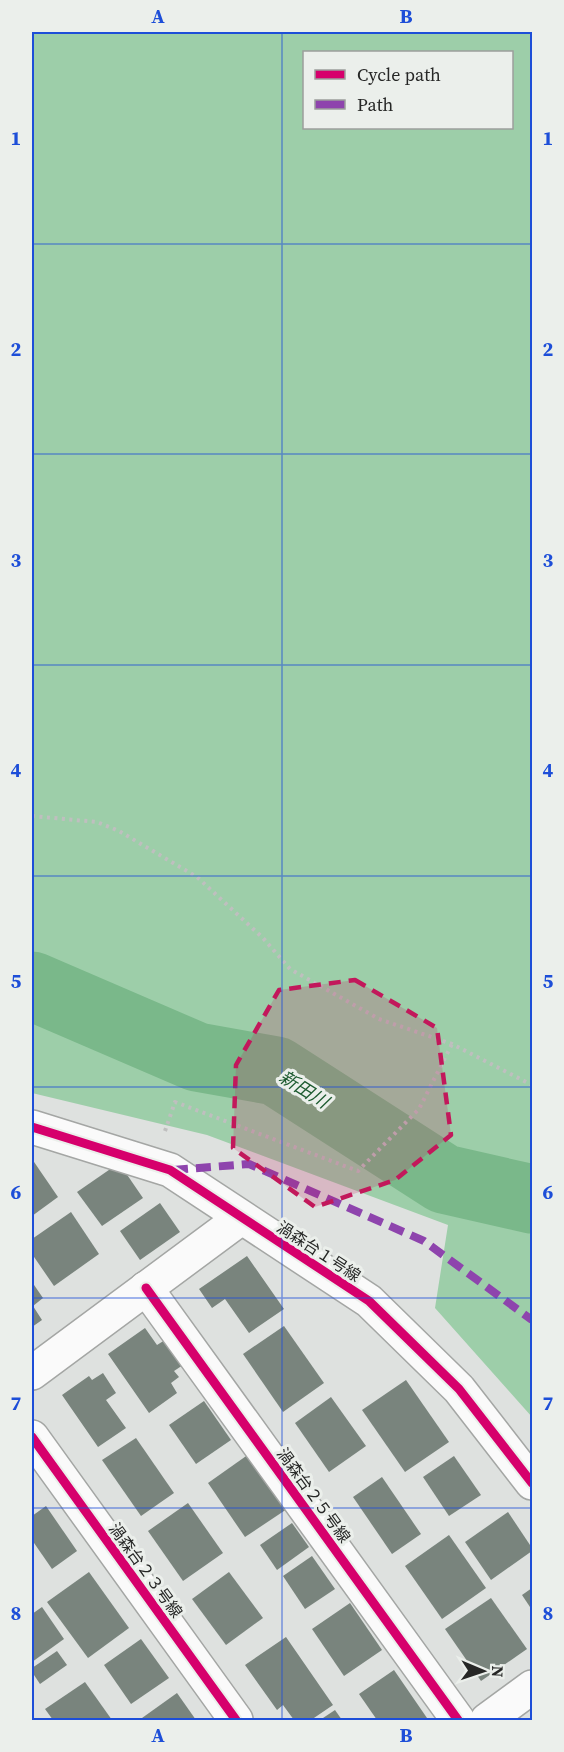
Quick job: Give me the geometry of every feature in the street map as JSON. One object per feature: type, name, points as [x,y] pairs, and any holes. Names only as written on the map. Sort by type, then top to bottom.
[{"type":"street","name":"渦森台１号線","points":[[32,1127],[170,1170],[369,1301],[459,1389],[532,1483]]},
{"type":"street","points":[[32,1373],[241,1218]]},
{"type":"street","name":"渦森台２５号線","points":[[146,1288],[458,1720]]},
{"type":"street","name":"渦森台２３号線","points":[[32,1437],[236,1720]]},
{"type":"street","points":[[487,1720],[532,1688]]},
{"type":"path","points":[[32,816],[97,822],[119,831],[197,877],[263,938],[290,969],[379,1019],[452,1044],[532,1085]]},
{"type":"path","points":[[170,1170],[163,1140],[175,1102],[358,1171],[419,1109],[452,1044]]},
{"type":"highlighted area","points":[[355,980],[437,1028],[451,1135],[395,1180],[315,1207],[233,1148],[236,1065],[279,990]]},
{"type":"green space","points":[[32,32],[532,32],[532,1417],[435,1308],[448,1225],[207,1135],[32,1093]]},
{"type":"building","points":[[32,1159],[58,1197],[32,1216]]},
{"type":"building","points":[[119,1163],[143,1198],[102,1226],[77,1192]]},
{"type":"building","points":[[160,1203],[180,1232],[140,1260],[120,1231]]},
{"type":"building","points":[[71,1212],[99,1254],[54,1286],[32,1254],[32,1239]]},
{"type":"building","points":[[247,1256],[284,1309],[249,1333],[225,1299],[212,1308],[199,1289]]},
{"type":"building","points":[[32,1282],[43,1298],[33,1306],[42,1320],[32,1327]]},
{"type":"building","points":[[284,1326],[324,1383],[283,1412],[243,1354]]},
{"type":"building","points":[[145,1328],[157,1345],[165,1340],[183,1365],[174,1371],[179,1377],[171,1383],[177,1393],[149,1413],[108,1354]]},
{"type":"building","points":[[103,1373],[116,1393],[106,1400],[126,1428],[98,1447],[62,1395],[89,1376],[92,1380]]},
{"type":"building","points":[[406,1380],[449,1442],[405,1472],[362,1410]]},
{"type":"building","points":[[331,1397],[366,1446],[329,1472],[295,1423]]},
{"type":"building","points":[[204,1401],[231,1440],[196,1464],[169,1425]]},
{"type":"building","points":[[136,1438],[174,1493],[141,1516],[102,1460]]},
{"type":"building","points":[[249,1454],[287,1509],[245,1537],[208,1483]]},
{"type":"building","points":[[454,1456],[481,1495],[449,1516],[423,1477]]},
{"type":"building","points":[[382,1477],[421,1534],[392,1554],[353,1497]]},
{"type":"building","points":[[188,1503],[223,1553],[183,1581],[148,1531]]},
{"type":"building","points":[[46,1506],[77,1551],[52,1569],[32,1540],[32,1516]]},
{"type":"building","points":[[508,1512],[532,1551],[491,1580],[465,1542]]},
{"type":"building","points":[[292,1523],[309,1547],[277,1570],[260,1545]]},
{"type":"building","points":[[449,1535],[486,1588],[442,1619],[405,1566]]},
{"type":"building","points":[[312,1556],[335,1589],[305,1609],[283,1576]]},
{"type":"building","points":[[89,1572],[129,1628],[88,1658],[47,1602]]},
{"type":"building","points":[[229,1572],[263,1618],[226,1645],[192,1599]]},
{"type":"building","points":[[532,1588],[532,1610],[522,1595]]},
{"type":"building","points":[[491,1598],[527,1649],[481,1681],[445,1629]]},
{"type":"building","points":[[350,1603],[382,1650],[344,1676],[312,1629]]},
{"type":"building","points":[[42,1607],[64,1639],[32,1662],[32,1614]]},
{"type":"building","points":[[286,1637],[333,1705],[311,1720],[294,1720],[283,1705],[277,1710],[245,1665]]},
{"type":"building","points":[[141,1639],[169,1678],[131,1704],[104,1665]]},
{"type":"building","points":[[57,1651],[67,1665],[40,1684],[32,1668]]},
{"type":"building","points":[[394,1670],[427,1718],[423,1720],[377,1720],[359,1694]]},
{"type":"building","points":[[85,1682],[112,1720],[53,1720],[45,1709]]},
{"type":"building","points":[[177,1693],[196,1720],[143,1720],[142,1718]]},
{"type":"building","points":[[335,1710],[342,1720],[320,1720]]},
{"type":"waterway","name":"新田川","points":[[32,986],[197,1057],[276,1071],[444,1179],[532,1199]]},
{"type":"marked path","points":[[173,1170],[249,1164],[424,1241],[532,1320]]},
{"type":"cycle path","points":[[32,1127],[170,1170],[369,1301],[459,1389],[532,1483]]},
{"type":"cycle path","points":[[146,1288],[458,1720]]},
{"type":"cycle path","points":[[32,1437],[236,1720]]}]
